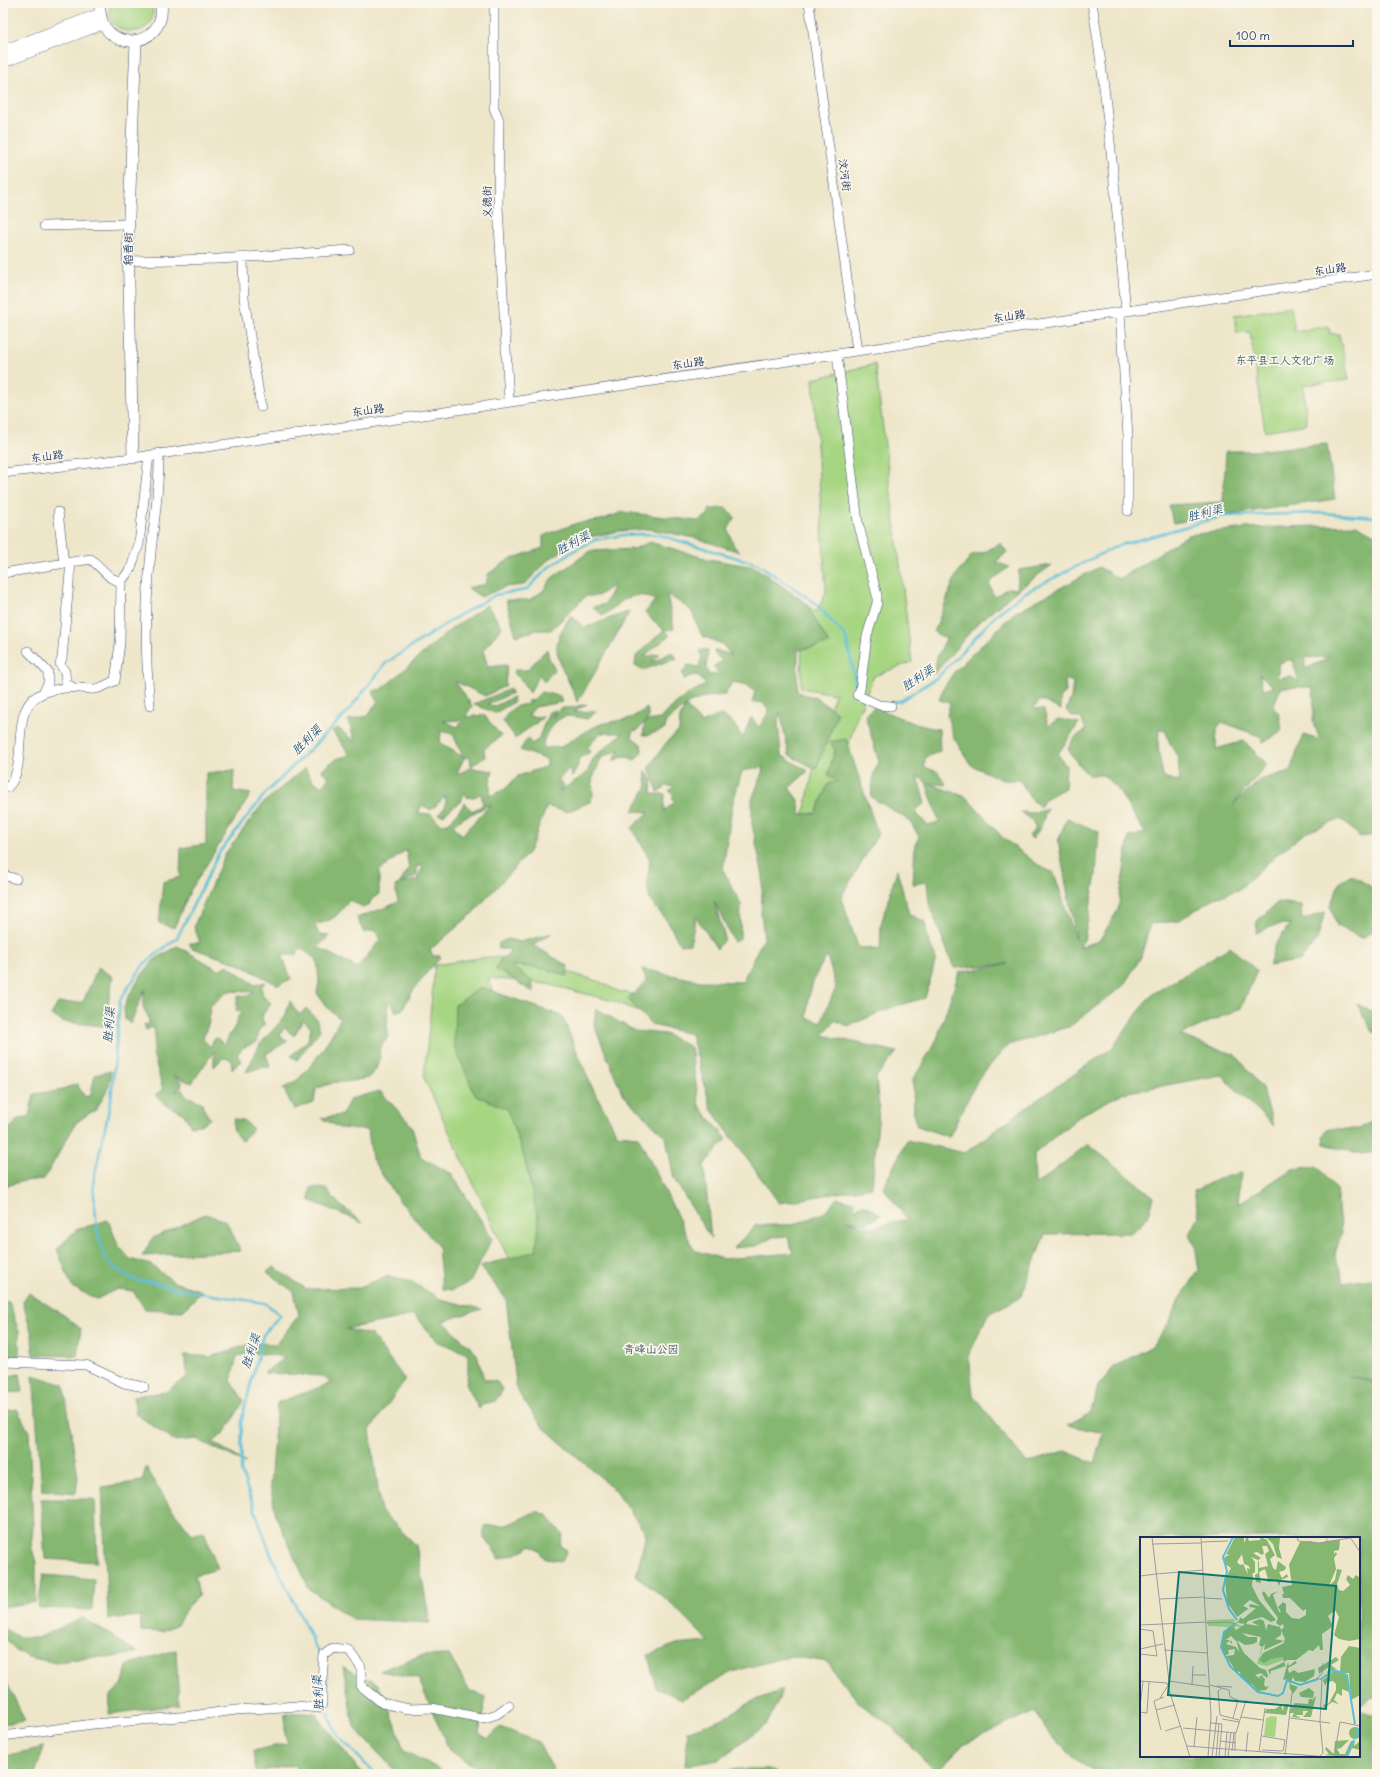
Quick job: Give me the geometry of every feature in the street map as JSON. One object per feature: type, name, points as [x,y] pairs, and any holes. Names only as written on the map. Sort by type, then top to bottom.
[{"type":"main road","points":[[101,14],[108,32],[118,39],[136,41],[148,36],[157,28],[162,17],[161,3]]},
{"type":"main road","points":[[3,52],[101,14]]},
{"type":"main road","points":[[3,62],[101,14]]},
{"type":"main road","name":"稻香街","points":[[133,458],[128,224],[136,41]]},
{"type":"street","name":"义德街","points":[[494,3],[494,108],[499,120],[498,207],[509,401]]},
{"type":"street","name":"汶河街","points":[[809,3],[857,351]]},
{"type":"street","points":[[1092,3],[1098,40],[1111,157],[1123,311],[1128,436],[1128,511]]},
{"type":"street","points":[[44,226],[128,224]]},
{"type":"street","points":[[128,261],[243,257],[350,250]]},
{"type":"street","points":[[243,257],[244,298],[261,407]]},
{"type":"street","name":"东山路","points":[[3,473],[133,458],[509,401],[1377,274]]},
{"type":"street","points":[[837,354],[858,522],[877,596],[877,603],[868,636],[860,690],[857,695],[879,705],[891,706]]},
{"type":"street","points":[[150,706],[145,637],[150,563],[159,474],[159,453]]},
{"type":"street","points":[[3,788],[8,787],[16,776],[24,715],[36,697],[43,693],[74,688],[95,689],[115,681],[120,643],[121,582],[131,568],[139,544],[149,455]]},
{"type":"street","points":[[58,512],[67,563],[62,658],[60,664],[65,672],[66,683],[74,688]]},
{"type":"street","points":[[3,573],[91,559],[111,578],[121,582]]},
{"type":"street","points":[[28,651],[48,672],[48,684],[43,693]]},
{"type":"street","points":[[3,875],[16,879]]},
{"type":"street","points":[[3,1362],[86,1365],[124,1383],[144,1387]]},
{"type":"street","points":[[3,1736],[93,1724],[191,1716],[236,1710],[297,1706],[318,1708],[322,1704],[322,1669],[324,1655],[333,1648],[348,1650],[361,1667],[361,1686],[382,1703],[409,1709],[432,1708],[481,1718],[494,1716],[509,1705]]},
{"type":"green space","points":[[111,3],[152,3],[153,16],[148,25],[140,30],[131,32],[121,29],[113,24],[109,15]]},
{"type":"green space","name":"东平县工人文化广场","points":[[1291,307],[1295,332],[1328,326],[1331,334],[1339,334],[1349,380],[1303,385],[1307,424],[1265,431],[1250,332],[1237,333],[1234,315]]},
{"type":"green space","points":[[875,364],[912,662],[874,676],[857,717],[823,825],[756,1006],[661,1021],[613,1001],[547,984],[488,978],[519,1069],[561,1371],[424,1078],[435,965],[486,957],[524,958],[600,982],[618,991],[687,1006],[733,996],[761,962],[790,878],[820,739],[835,694],[801,688],[802,627],[755,575],[817,612],[826,592],[813,379]]},
{"type":"green space","points":[[1327,444],[1335,499],[1173,523],[1169,505],[1223,502],[1226,451],[1252,451]]},
{"type":"green space","points":[[726,508],[735,517],[728,530],[734,546],[740,552],[695,538],[649,529],[620,531],[580,539],[548,560],[524,585],[504,587],[481,597],[468,588],[486,584],[488,574],[510,559],[543,548],[543,536],[577,523],[601,520],[623,512],[698,521],[708,515],[710,509]]},
{"type":"green space","points":[[1356,525],[1377,536],[1377,835],[1360,837],[1341,819],[1305,833],[1280,852],[1238,890],[1215,898],[1178,921],[1150,924],[1141,957],[1123,986],[1069,1027],[1008,1045],[978,1079],[949,1137],[917,1126],[914,1117],[913,1080],[937,1039],[959,972],[1008,964],[954,968],[929,904],[927,882],[913,884],[915,845],[919,837],[910,821],[871,797],[874,772],[879,762],[865,715],[875,706],[907,720],[939,729],[940,751],[925,758],[924,767],[938,772],[946,785],[928,783],[966,797],[1003,838],[1041,867],[1054,873],[1077,943],[1058,841],[1067,818],[1099,832],[1096,875],[1084,940],[1079,947],[1099,941],[1118,910],[1129,837],[1145,833],[1116,787],[1103,775],[1088,775],[1078,764],[1068,749],[1074,738],[1086,730],[1081,718],[1072,716],[1066,710],[1071,698],[1073,682],[1065,679],[1066,692],[1060,698],[1061,710],[1041,700],[1033,708],[1044,710],[1048,726],[1058,719],[1079,723],[1058,754],[1066,766],[1065,788],[1045,799],[1040,807],[1030,798],[1020,780],[1002,780],[971,765],[954,738],[947,716],[950,703],[939,700],[943,689],[954,672],[1014,613],[1099,567],[1119,579],[1188,535],[1247,528]],"holes":[[[1320,657],[1329,658],[1305,669],[1305,658]],[[1292,659],[1299,682],[1290,676],[1277,678],[1280,663]],[[1259,674],[1274,687],[1264,690]],[[1281,687],[1312,687],[1314,697],[1313,721],[1320,740],[1303,735],[1290,771],[1260,780],[1233,805],[1267,764],[1244,741],[1216,749],[1217,728],[1222,722],[1262,737],[1262,744],[1282,730],[1279,713],[1273,707]],[[1159,728],[1166,732],[1171,746],[1178,757],[1180,782],[1163,777],[1158,747]],[[917,776],[926,782],[939,822],[928,825],[914,811],[925,803]]]},
{"type":"green space","points":[[650,542],[708,559],[755,567],[806,603],[829,644],[798,650],[797,692],[817,698],[838,713],[816,769],[789,755],[780,711],[778,721],[781,755],[808,771],[789,788],[798,800],[801,814],[816,813],[828,784],[838,781],[828,775],[835,749],[829,742],[846,739],[878,834],[841,897],[858,947],[880,950],[881,924],[897,870],[909,914],[925,922],[928,939],[936,959],[925,998],[895,1006],[848,1026],[835,1020],[823,1035],[897,1052],[876,1077],[879,1110],[872,1187],[779,1203],[711,1109],[691,1034],[652,1025],[628,999],[647,981],[642,969],[700,981],[742,982],[764,937],[761,913],[763,876],[752,824],[752,800],[764,767],[742,771],[732,806],[723,870],[741,904],[740,939],[734,942],[714,901],[725,938],[717,949],[696,917],[690,944],[680,945],[668,922],[650,901],[647,883],[650,860],[632,828],[649,812],[633,811],[647,786],[645,770],[652,780],[651,794],[665,794],[664,811],[675,802],[672,798],[674,795],[669,791],[673,789],[672,786],[666,786],[658,792],[649,767],[666,743],[679,731],[680,718],[685,707],[666,721],[665,729],[648,735],[643,735],[645,722],[638,730],[632,731],[632,737],[641,744],[642,751],[635,760],[625,756],[613,761],[619,750],[602,757],[592,780],[593,795],[590,802],[566,812],[547,806],[529,852],[472,914],[430,950],[433,956],[440,956],[414,990],[403,1009],[396,1012],[391,1001],[388,1004],[387,1028],[389,1036],[379,1049],[380,1059],[376,1069],[368,1078],[345,1082],[335,1082],[316,1089],[314,1103],[294,1109],[283,1088],[300,1078],[308,1069],[324,1048],[340,1019],[325,1005],[317,993],[319,982],[317,960],[301,948],[296,955],[282,955],[291,979],[278,985],[239,964],[192,948],[189,943],[200,943],[194,926],[225,854],[263,803],[305,768],[311,779],[322,787],[329,777],[321,770],[336,759],[350,755],[332,731],[338,728],[355,742],[348,720],[368,716],[378,701],[372,691],[382,689],[451,629],[487,605],[502,627],[483,650],[488,667],[507,665],[505,686],[485,696],[455,681],[472,706],[465,717],[484,715],[501,736],[484,749],[485,757],[471,766],[470,757],[464,758],[456,775],[470,768],[493,771],[490,782],[490,796],[505,789],[518,776],[547,766],[547,760],[520,750],[528,738],[531,744],[538,740],[549,712],[556,710],[552,718],[560,708],[569,708],[587,704],[573,712],[597,711],[587,719],[568,716],[563,717],[554,723],[547,733],[543,743],[543,748],[561,747],[586,731],[601,724],[631,718],[647,708],[649,717],[646,721],[660,719],[681,699],[706,685],[697,675],[690,676],[685,680],[682,674],[688,665],[699,667],[702,657],[700,650],[708,650],[706,668],[709,675],[719,674],[714,666],[722,661],[714,653],[715,650],[731,655],[722,644],[702,636],[691,610],[667,594],[674,629],[665,630],[670,635],[643,657],[659,654],[651,663],[672,652],[677,658],[643,670],[635,666],[636,656],[664,630],[645,613],[655,600],[640,595],[633,596],[615,606],[603,616],[593,607],[605,604],[614,585],[598,596],[586,596],[551,630],[537,630],[516,636],[506,600],[529,600],[543,591],[552,578],[590,551],[634,549]],"holes":[[[732,682],[744,684],[755,691],[752,703],[762,702],[769,711],[759,728],[751,717],[743,738],[733,723],[721,715],[701,723],[686,706],[687,704],[705,697],[725,695]],[[463,720],[458,727],[443,721]],[[441,731],[453,734],[463,757],[440,743]],[[600,733],[623,733],[594,757],[587,773],[560,791],[564,785],[558,781],[569,768],[572,777],[578,765],[578,759],[590,752],[587,748]],[[465,792],[467,797],[473,798],[481,793],[483,805],[472,811],[465,803],[450,822],[441,825],[431,814],[418,813],[422,805],[431,810],[446,796],[445,807],[439,814],[443,815],[461,801]],[[491,804],[462,835],[453,825],[463,818]],[[406,850],[409,869],[399,884],[395,886],[398,902],[357,918],[364,933],[375,930],[380,940],[357,968],[318,947],[329,936],[319,935],[315,925],[335,917],[349,900],[363,907],[369,906],[371,900],[379,894],[379,871]],[[417,865],[423,867],[417,878],[419,879],[401,884],[417,875]],[[827,956],[836,987],[821,1022],[807,1018],[808,1001],[815,977]]]},
{"type":"green space","points":[[1000,543],[1007,552],[996,562],[1009,567],[989,583],[994,597],[1008,588],[1017,589],[1019,570],[1052,565],[1015,592],[976,625],[934,674],[937,657],[946,639],[934,632],[956,575],[972,555],[985,552]]},
{"type":"green space","points":[[630,611],[577,702],[563,671],[558,655],[557,647],[560,633],[571,615],[584,628]]},
{"type":"green space","points":[[547,649],[549,658],[555,669],[544,682],[539,674],[530,693],[519,677],[514,674],[515,670],[527,670]]},
{"type":"green space","points":[[510,689],[512,693],[488,704],[493,707],[513,697],[514,702],[495,713],[474,704]]},
{"type":"green space","points":[[541,692],[560,696],[562,702],[535,707],[528,716],[543,717],[515,739],[503,721],[513,708],[520,705],[529,704],[527,701],[533,700]]},
{"type":"green space","points":[[234,770],[233,791],[251,794],[190,891],[174,928],[159,923],[163,882],[180,877],[181,848],[206,844],[206,773]]},
{"type":"green space","points":[[1047,809],[1040,828],[1033,839],[1029,836],[1036,828],[1032,820],[1021,812],[1035,813]]},
{"type":"green space","points":[[1352,875],[1371,887],[1377,887],[1377,929],[1362,938],[1337,926],[1330,905],[1340,882]]},
{"type":"green space","points":[[1278,902],[1301,905],[1302,920],[1325,912],[1317,940],[1301,960],[1269,966],[1275,945],[1290,924],[1276,925],[1256,933],[1257,921]]},
{"type":"green space","points":[[552,933],[533,945],[568,966],[567,976],[539,968],[511,966],[532,981],[534,992],[496,970],[500,960],[507,955],[511,949],[498,949],[499,943],[508,939],[520,942]]},
{"type":"green space","points":[[177,946],[219,970],[227,965],[255,985],[265,982],[261,987],[263,996],[271,1003],[263,1014],[262,1020],[265,1024],[259,1030],[257,1042],[244,1047],[237,1055],[241,1061],[232,1070],[231,1059],[223,1058],[214,1067],[214,1051],[192,1083],[173,1076],[182,1082],[181,1088],[175,1091],[184,1090],[184,1095],[203,1103],[202,1106],[210,1119],[200,1125],[191,1126],[183,1113],[168,1106],[155,1095],[163,1090],[153,1053],[155,1033],[153,1027],[146,1030],[144,1025],[149,1024],[148,1016],[143,1008],[145,989],[131,1023],[125,1020],[124,1008],[128,997],[141,976],[154,960]],"holes":[[[228,991],[254,992],[248,996],[238,996],[236,1010],[243,1015],[238,1016],[236,1024],[225,1045],[217,1038],[213,1040],[211,1047],[203,1039],[209,1021],[210,1006]]]},
{"type":"green space","name":"青峰山公园","points":[[1230,947],[1257,971],[1241,1008],[1180,1035],[1209,1047],[1235,1054],[1262,1088],[1274,1126],[1221,1075],[1123,1093],[1081,1115],[1034,1154],[1035,1185],[1088,1144],[1154,1197],[1148,1217],[1132,1233],[1045,1234],[1021,1297],[988,1314],[969,1355],[973,1395],[1027,1463],[1065,1451],[1094,1463],[1103,1433],[1067,1425],[1090,1413],[1098,1386],[1114,1367],[1152,1346],[1169,1323],[1179,1301],[1199,1270],[1195,1245],[1189,1235],[1199,1216],[1194,1191],[1222,1177],[1241,1173],[1238,1204],[1292,1169],[1317,1166],[1336,1189],[1341,1234],[1335,1254],[1344,1283],[1377,1278],[1377,1383],[1347,1375],[1377,1384],[1377,1698],[1372,1697],[1360,1707],[1360,1537],[1140,1537],[1140,1757],[1360,1757],[1360,1711],[1377,1715],[1377,1774],[1099,1774],[1071,1756],[1048,1732],[1035,1711],[965,1743],[936,1772],[890,1725],[860,1704],[827,1662],[790,1656],[735,1671],[682,1699],[656,1688],[648,1655],[674,1645],[709,1642],[671,1603],[636,1576],[646,1534],[615,1490],[542,1426],[517,1391],[506,1299],[480,1266],[536,1251],[539,1223],[524,1157],[507,1109],[475,1095],[454,1045],[455,1005],[481,987],[562,1016],[591,1085],[617,1134],[638,1136],[694,1250],[723,1259],[793,1253],[788,1236],[773,1237],[756,1246],[733,1248],[756,1225],[793,1225],[823,1213],[838,1198],[855,1202],[853,1209],[863,1204],[881,1214],[868,1224],[846,1220],[871,1228],[907,1219],[883,1187],[907,1140],[965,1153],[1021,1111],[1112,1048],[1151,995]]},
{"type":"green space","points":[[98,967],[113,977],[104,1026],[64,1022],[51,1015],[58,1003],[83,1002]]},
{"type":"green space","points":[[290,1001],[299,1015],[306,1008],[316,1018],[320,1030],[297,1060],[291,1056],[308,1040],[311,1027],[303,1020],[294,1036],[284,1027],[280,1036],[288,1041],[266,1054],[270,1067],[259,1068],[246,1072],[260,1044],[285,1017]]},
{"type":"green space","points":[[1357,1004],[1377,1014],[1377,1033],[1373,1032]]},
{"type":"green space","points":[[596,1009],[635,1031],[665,1034],[691,1047],[699,1106],[727,1139],[704,1165],[711,1239],[674,1179],[666,1137],[623,1095],[594,1025]]},
{"type":"green space","points":[[111,1071],[109,1086],[96,1110],[76,1123],[44,1179],[24,1181],[3,1187],[3,1104],[5,1106],[9,1130],[18,1119],[29,1116],[34,1094],[57,1091],[77,1084],[84,1096],[90,1097],[95,1075]]},
{"type":"green space","points":[[380,1091],[411,1125],[421,1157],[452,1174],[492,1238],[470,1282],[453,1290],[442,1289],[438,1246],[398,1199],[372,1159],[368,1130],[340,1128],[321,1118],[342,1115],[350,1099]]},
{"type":"green space","points":[[1377,1118],[1377,1152],[1363,1154],[1324,1144],[1323,1136],[1327,1129],[1359,1129]]},
{"type":"green space","points":[[234,1119],[244,1120],[253,1129],[242,1141],[234,1131]]},
{"type":"green space","points":[[311,1187],[326,1189],[340,1205],[363,1223],[309,1200]]},
{"type":"green space","points":[[205,1214],[226,1221],[241,1251],[142,1256],[153,1238]]},
{"type":"green space","points":[[108,1220],[118,1245],[130,1259],[151,1265],[174,1282],[202,1291],[183,1311],[145,1309],[133,1291],[117,1289],[97,1299],[72,1287],[57,1249],[76,1230]]},
{"type":"green space","points":[[274,1267],[306,1289],[357,1288],[388,1276],[412,1282],[440,1299],[482,1309],[443,1321],[477,1354],[484,1379],[497,1382],[503,1390],[495,1401],[483,1404],[479,1409],[466,1384],[468,1354],[436,1341],[414,1315],[346,1329],[372,1335],[405,1380],[370,1430],[381,1511],[416,1545],[430,1623],[352,1619],[309,1589],[276,1516],[270,1485],[277,1403],[331,1383],[322,1376],[264,1373],[285,1357],[257,1353],[237,1356],[231,1381],[244,1401],[225,1432],[213,1442],[246,1463],[196,1439],[174,1441],[136,1414],[133,1396],[166,1392],[188,1376],[184,1355],[210,1357],[253,1343],[276,1344],[299,1315],[294,1292],[267,1272]]},
{"type":"green space","points":[[29,1293],[65,1316],[81,1329],[77,1356],[33,1355],[32,1335],[23,1302]]},
{"type":"green space","points":[[3,1301],[9,1302],[19,1332],[19,1356],[3,1356]]},
{"type":"green space","points":[[20,1374],[23,1392],[3,1393],[3,1377]]},
{"type":"green space","points":[[33,1375],[64,1385],[78,1477],[76,1493],[42,1490]]},
{"type":"green space","points":[[17,1409],[29,1432],[33,1529],[31,1545],[36,1563],[36,1602],[3,1607],[3,1411]]},
{"type":"green space","points":[[146,1467],[168,1504],[192,1534],[204,1531],[218,1569],[195,1575],[199,1595],[187,1607],[177,1625],[162,1632],[141,1631],[140,1616],[108,1619],[102,1487],[142,1481]]},
{"type":"green space","points":[[41,1499],[95,1500],[97,1562],[45,1559]]},
{"type":"green space","points":[[537,1511],[547,1515],[563,1535],[560,1546],[567,1550],[562,1561],[545,1559],[532,1545],[518,1553],[500,1559],[484,1537],[484,1526],[507,1525]]},
{"type":"green space","points":[[43,1575],[94,1579],[92,1610],[38,1608]]},
{"type":"green space","points":[[83,1618],[137,1652],[116,1657],[88,1657],[57,1663],[28,1657],[15,1649],[3,1636],[3,1628],[19,1637],[37,1638]]},
{"type":"green space","points":[[176,1650],[179,1705],[109,1714],[110,1696],[123,1684],[127,1665]]},
{"type":"green space","points":[[449,1655],[469,1690],[486,1698],[479,1733],[488,1739],[500,1727],[538,1742],[556,1774],[486,1774],[449,1750],[418,1678],[379,1671],[419,1656]]},
{"type":"green space","points":[[343,1667],[378,1684],[394,1720],[404,1751],[449,1774],[398,1774],[354,1727]]},
{"type":"green space","points":[[3,1674],[25,1721],[3,1724]]},
{"type":"green space","points":[[783,1690],[767,1724],[718,1760],[685,1766],[687,1732],[723,1718],[755,1700]]},
{"type":"green space","points":[[285,1713],[315,1713],[362,1774],[298,1774],[295,1765],[256,1772],[253,1751],[288,1743],[285,1735]]},
{"type":"green space","points":[[44,1747],[35,1774],[5,1774],[6,1756]]},
{"type":"green space","points":[[737,1769],[769,1769],[778,1774],[714,1774]]},
{"type":"waterway","name":"胜利渠","points":[[891,702],[900,701],[938,677],[998,613],[1024,593],[1117,546],[1224,516],[1320,513],[1377,517]]},
{"type":"waterway","name":"胜利渠","points":[[321,1658],[271,1555],[241,1471],[242,1419],[263,1335],[280,1315],[265,1303],[186,1291],[152,1282],[137,1281],[116,1269],[106,1260],[97,1230],[93,1183],[111,1100],[120,1000],[144,964],[177,938],[219,853],[265,794],[345,715],[386,663],[458,616],[495,595],[526,590],[549,567],[575,550],[595,540],[624,535],[659,535],[758,564],[814,602],[846,637],[857,690]]},
{"type":"waterway","name":"胜利渠","points":[[326,1676],[329,1717],[339,1737],[375,1774]]}]
